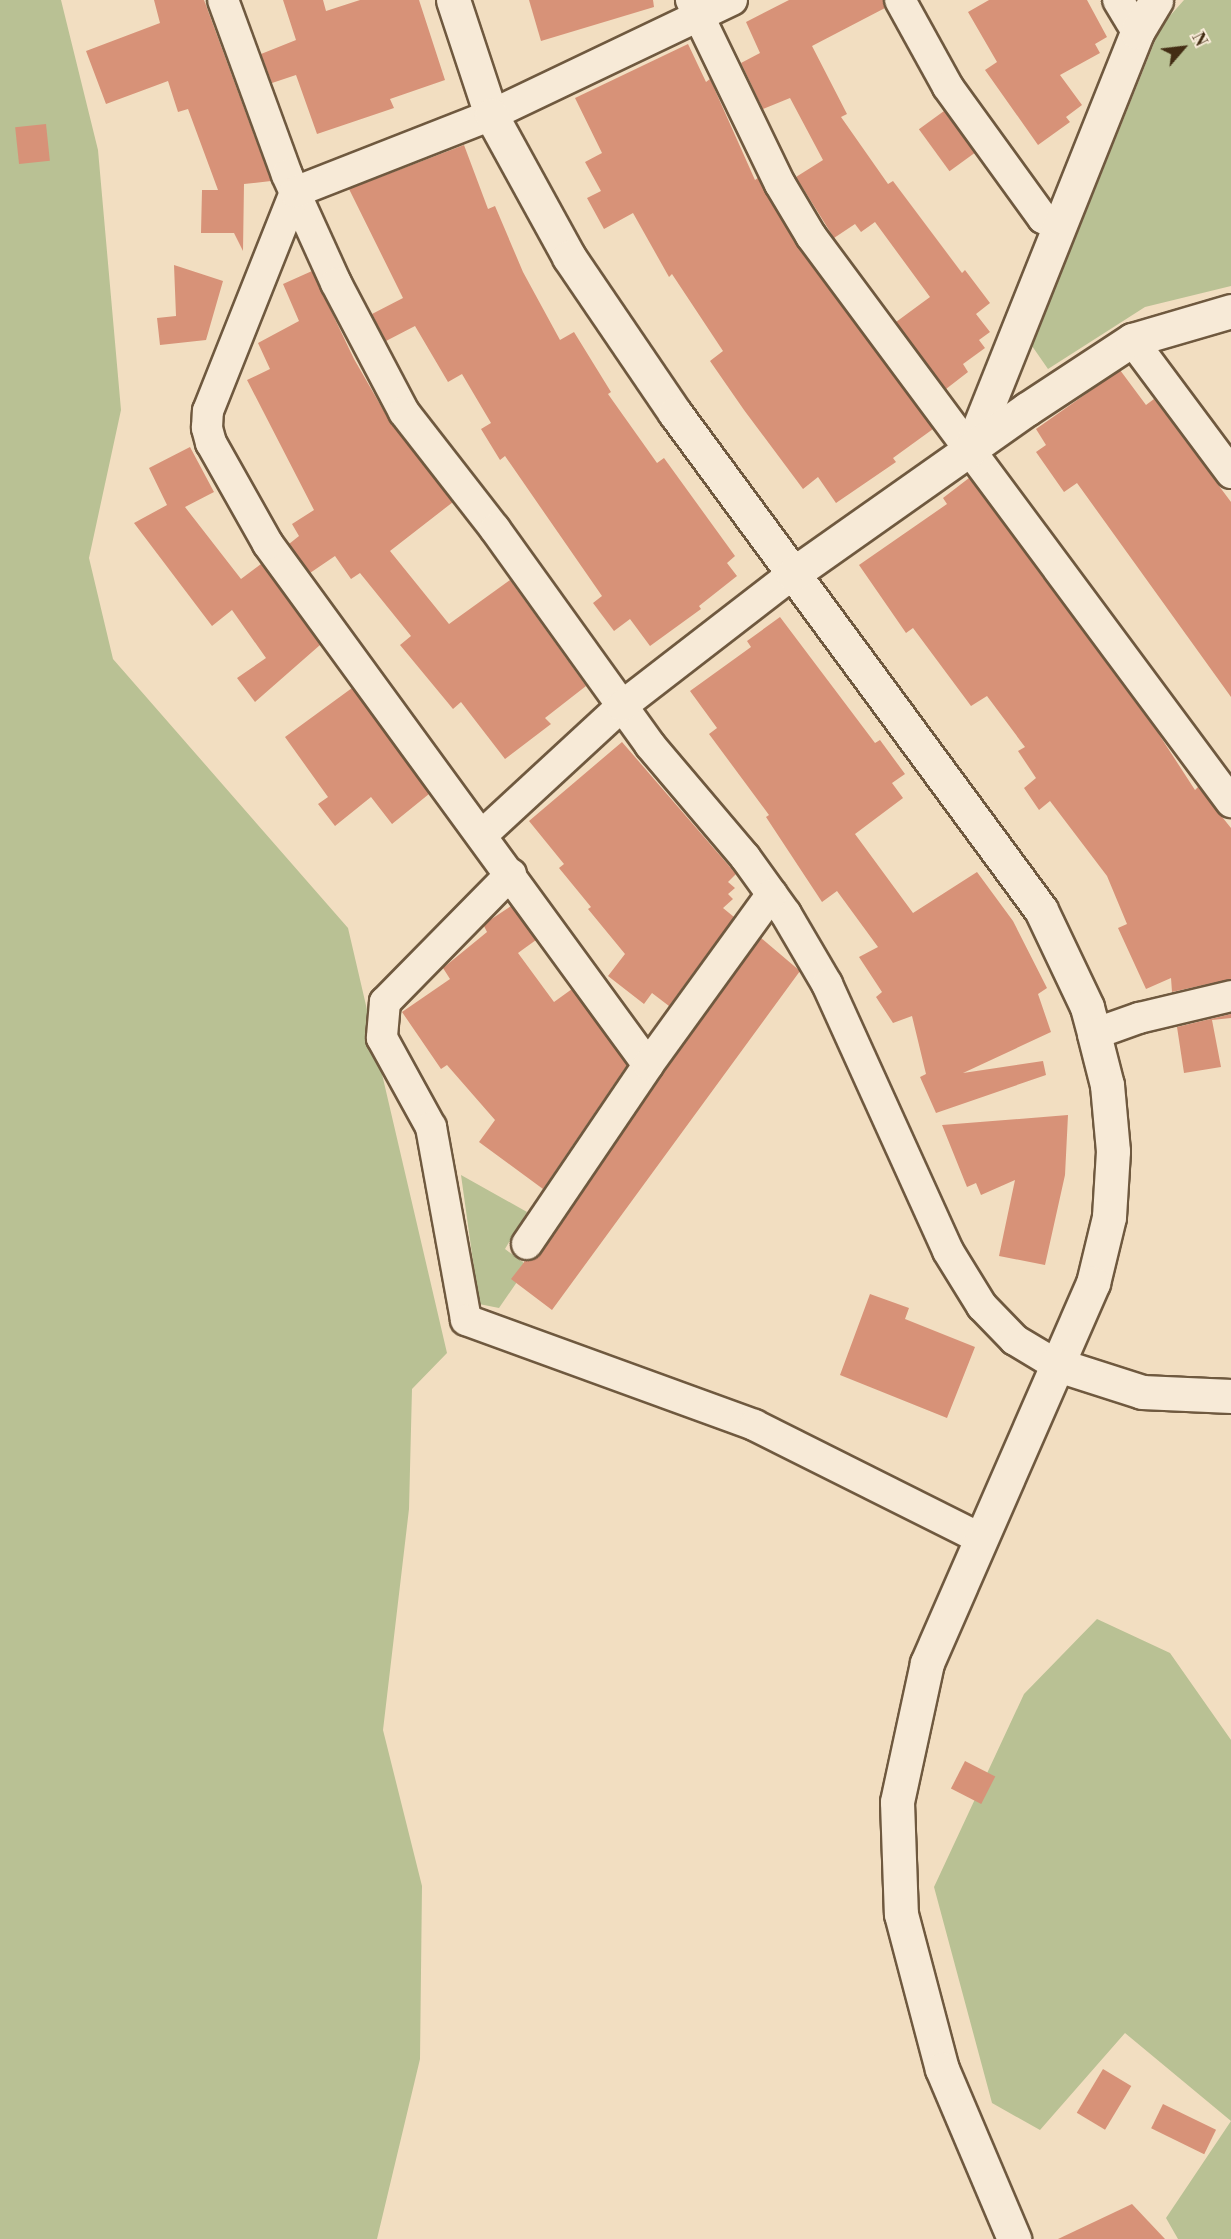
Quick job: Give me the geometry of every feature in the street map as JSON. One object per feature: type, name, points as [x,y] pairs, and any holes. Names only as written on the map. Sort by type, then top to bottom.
[{"type":"street","points":[[223,0],[252,87],[295,192],[336,284],[404,412],[495,529],[622,706],[772,894],[827,984],[948,1251],[982,1306],[1015,1340],[1055,1364],[1142,1392],[1231,1396]]},
{"type":"street","points":[[453,0],[491,116],[569,257],[675,413],[1041,910],[1087,1007],[1107,1085],[1113,1151],[1109,1216],[1093,1283],[1055,1364],[927,1663],[897,1802],[901,1914],[942,2069],[1014,2239]]},
{"type":"street","points":[[648,1065],[511,874],[268,544],[211,443],[207,428],[208,411],[295,192],[491,116],[694,7],[732,0]]},
{"type":"street","points":[[900,0],[948,87],[1043,218],[1059,227]]},
{"type":"street","points":[[1118,0],[1137,32]]},
{"type":"street","points":[[970,450],[1137,32],[1156,0]]},
{"type":"street","points":[[694,7],[780,184],[812,236],[1231,802]]},
{"type":"street","points":[[482,835],[622,706],[794,574],[970,450],[1132,340],[1231,311]]},
{"type":"street","points":[[1132,340],[1231,473]]},
{"type":"street","points":[[511,874],[385,1002],[382,1038],[417,1095],[431,1127],[466,1320],[754,1425],[982,1539]]},
{"type":"street","points":[[527,1244],[648,1065],[772,894]]},
{"type":"street","points":[[1094,1034],[1139,1018],[1231,996]]},
{"type":"green space","points":[[0,0],[61,0],[98,150],[121,410],[89,558],[113,659],[348,928],[447,1353],[412,1389],[409,1509],[383,1730],[422,1886],[420,2059],[377,2239],[0,2239]]},
{"type":"green space","points":[[1184,0],[1231,0],[1231,286],[1145,307],[1048,369],[1032,346],[1161,26]]},
{"type":"green space","points":[[461,1175],[527,1212],[505,1249],[528,1266],[499,1308],[479,1304]]},
{"type":"green space","points":[[1097,1619],[1170,1653],[1231,1740],[1231,2121],[1125,2033],[1040,2130],[992,2103],[934,1887],[1024,1694]]},
{"type":"green space","points":[[1231,2121],[1231,2239],[1178,2239],[1166,2218]]},
{"type":"building","points":[[154,0],[204,0],[271,181],[244,184],[243,251],[234,233],[201,233],[202,190],[218,190],[188,109],[178,112],[168,81],[106,104],[86,51],[160,23]]},
{"type":"building","points":[[283,0],[323,0],[326,11],[360,0],[419,0],[445,80],[390,99],[394,108],[317,134],[296,75],[272,83],[261,54],[296,40]]},
{"type":"building","points":[[529,0],[653,0],[654,7],[541,41]]},
{"type":"building","points":[[789,0],[883,0],[885,8],[812,46],[847,114],[841,117],[888,184],[893,181],[962,273],[965,270],[990,303],[976,314],[990,332],[979,340],[985,348],[963,364],[968,372],[946,389],[896,322],[930,297],[875,222],[861,232],[855,224],[834,238],[796,177],[823,160],[790,98],[763,109],[741,63],[760,53],[746,22]]},
{"type":"building","points":[[989,0],[1087,0],[1107,37],[1095,44],[1100,53],[1060,75],[1082,105],[1066,117],[1070,122],[1038,145],[985,70],[997,62],[968,12]]},
{"type":"building","points":[[688,44],[706,82],[710,79],[755,180],[758,178],[796,245],[933,429],[893,458],[896,462],[836,503],[818,477],[803,489],[744,410],[710,361],[723,351],[672,274],[669,277],[633,213],[604,229],[587,198],[601,191],[585,162],[602,153],[575,98]]},
{"type":"building","points":[[944,111],[975,153],[949,171],[919,129]]},
{"type":"building","points":[[46,124],[50,161],[19,164],[15,127]]},
{"type":"building","points":[[464,145],[488,209],[495,206],[523,272],[560,340],[574,332],[611,392],[608,394],[657,463],[664,458],[735,556],[727,563],[737,576],[699,606],[701,609],[650,646],[630,619],[614,631],[593,603],[602,596],[505,456],[500,460],[481,429],[491,423],[462,374],[448,382],[415,326],[386,341],[372,314],[403,298],[349,189]]},
{"type":"building","points":[[174,265],[223,281],[206,340],[160,345],[157,318],[176,316]]},
{"type":"building","points":[[312,271],[354,359],[389,420],[453,502],[390,551],[449,624],[510,580],[586,686],[545,718],[551,724],[505,759],[461,702],[453,709],[400,645],[411,636],[360,573],[351,579],[335,556],[310,573],[289,544],[299,536],[292,524],[314,510],[247,380],[270,369],[258,343],[299,321],[283,284]]},
{"type":"building","points":[[1120,370],[1146,405],[1154,399],[1231,502],[1231,697],[1077,483],[1064,492],[1036,452],[1046,445],[1036,429]]},
{"type":"building","points":[[190,447],[214,492],[185,507],[241,579],[261,564],[320,645],[255,702],[237,678],[266,658],[232,610],[212,626],[134,523],[167,505],[149,468]]},
{"type":"building","points":[[969,478],[1158,733],[1195,790],[1198,787],[1231,828],[1231,979],[1172,992],[1171,978],[1146,989],[1118,928],[1127,924],[1107,876],[1050,801],[1039,810],[1024,788],[1036,778],[1018,751],[1025,747],[987,696],[971,706],[913,628],[906,633],[859,565],[947,504],[943,498]]},
{"type":"building","points":[[780,617],[875,743],[880,740],[905,774],[892,783],[903,798],[855,834],[913,913],[977,872],[1013,921],[1047,988],[1038,994],[1051,1032],[963,1073],[1043,1061],[1046,1075],[936,1113],[920,1077],[926,1074],[912,1016],[893,1023],[876,997],[882,992],[859,957],[878,947],[837,891],[822,902],[766,817],[769,815],[709,734],[717,728],[690,691],[751,647],[747,641]]},
{"type":"building","points":[[352,688],[429,794],[392,824],[371,797],[335,826],[318,804],[328,797],[285,737]]},
{"type":"building","points":[[622,742],[736,874],[728,882],[735,888],[728,894],[733,899],[723,908],[734,917],[669,1006],[652,993],[644,1004],[608,976],[625,954],[588,909],[591,907],[559,868],[564,864],[529,821]]},
{"type":"building","points":[[511,906],[536,940],[518,953],[554,1002],[572,989],[627,1065],[543,1189],[479,1142],[495,1120],[447,1065],[441,1069],[402,1012],[450,979],[443,968],[487,932],[484,926],[490,920]]},
{"type":"building","points":[[761,938],[800,971],[552,1310],[511,1279],[525,1261],[541,1254],[662,1075]]},
{"type":"building","points":[[1231,1014],[1231,1018],[1212,1020],[1221,1067],[1184,1073],[1177,1027]]},
{"type":"building","points":[[1068,1115],[1065,1175],[1045,1265],[999,1256],[1015,1180],[981,1195],[976,1183],[967,1187],[942,1125]]},
{"type":"building","points":[[870,1294],[909,1308],[905,1319],[975,1347],[947,1418],[840,1375]]},
{"type":"building","points":[[965,1761],[995,1776],[981,1804],[951,1789]]},
{"type":"building","points":[[1103,2069],[1131,2086],[1105,2130],[1077,2113]]},
{"type":"building","points":[[1163,2104],[1216,2130],[1204,2154],[1151,2128]]},
{"type":"building","points":[[1132,2204],[1165,2239],[1058,2239]]}]
